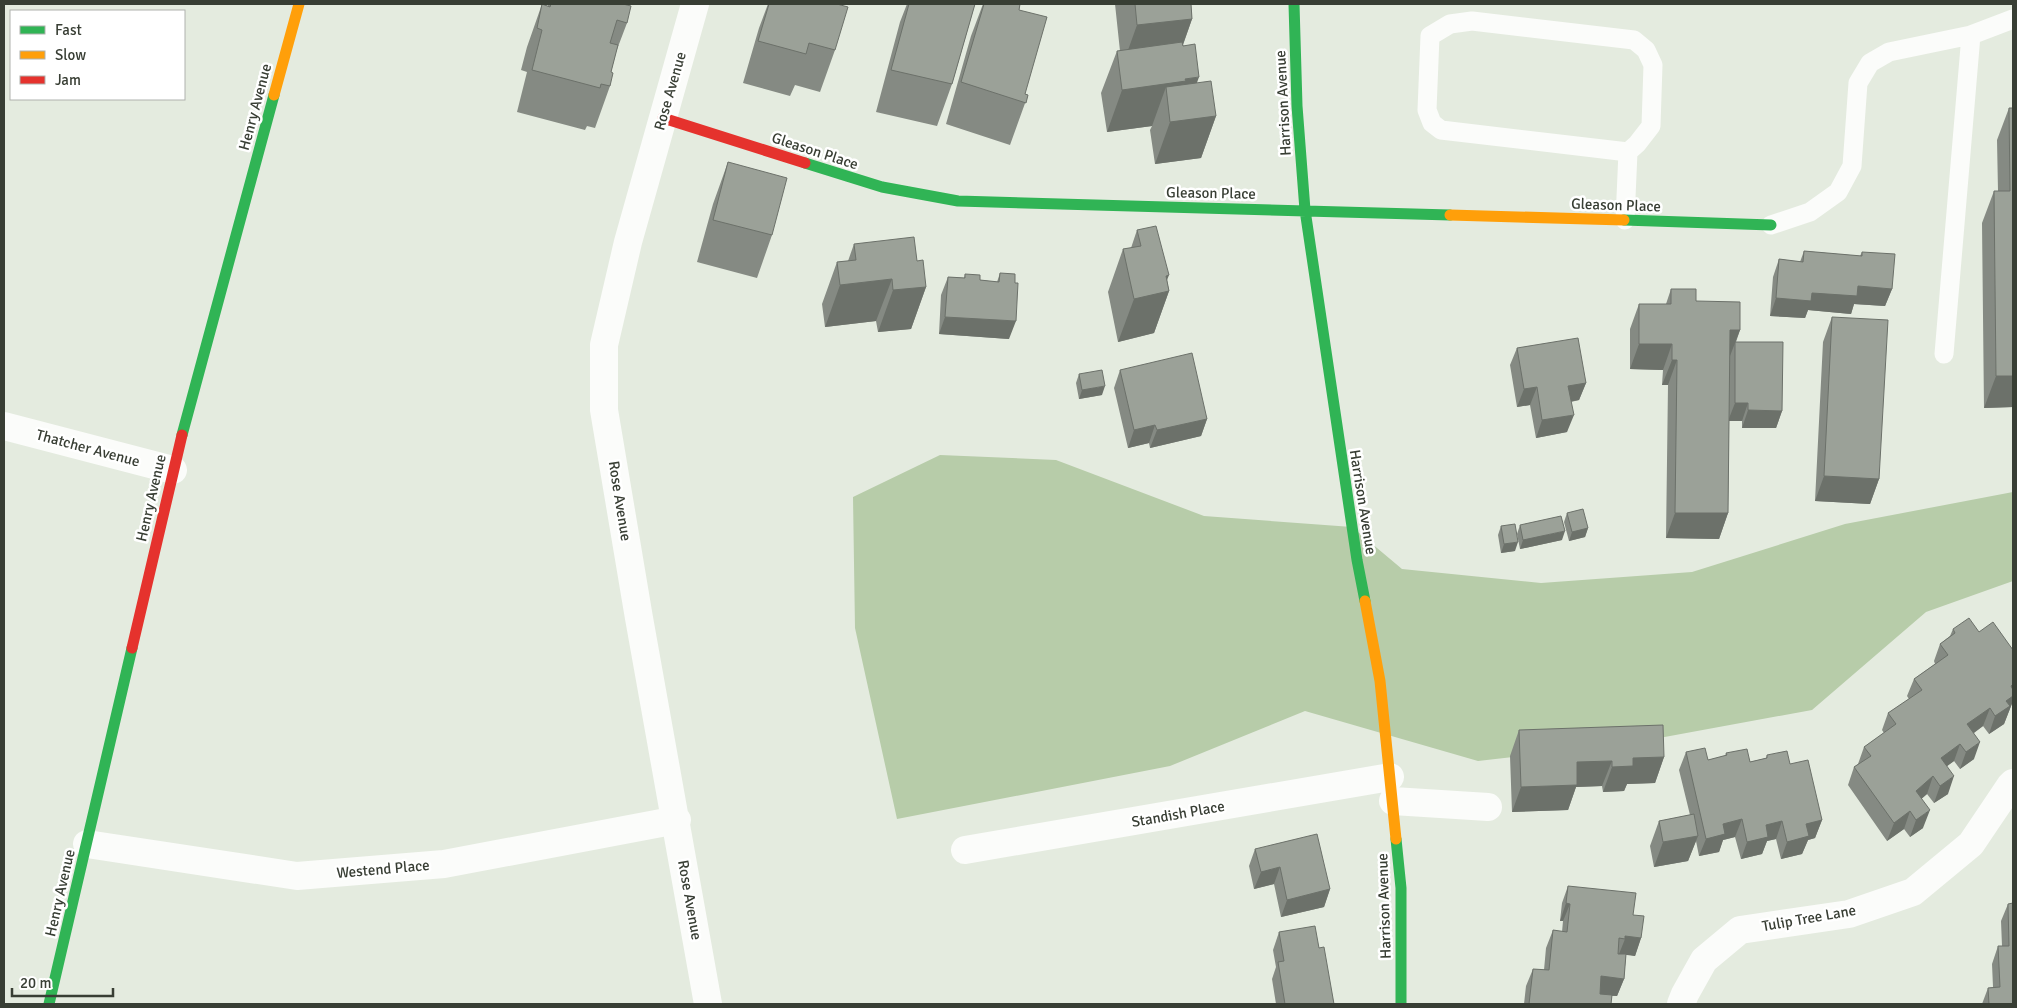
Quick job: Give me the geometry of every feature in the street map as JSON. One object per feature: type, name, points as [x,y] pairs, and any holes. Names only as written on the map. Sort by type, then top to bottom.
[{"type":"street","name":"Henry Avenue","points":[[49,1004],[172,470],[299,4]]},
{"type":"street","name":"Rose Avenue","points":[[695,4],[628,242],[604,345],[604,410],[708,1004]]},
{"type":"street","name":"Harrison Avenue","points":[[1294,4],[1297,106],[1305,210],[1357,560],[1380,682],[1392,789],[1400,888],[1401,1004]]},
{"type":"street","name":"Gleason Place","points":[[662,118],[882,187],[958,201],[1771,225]]},
{"type":"street","name":"Thatcher Avenue","points":[[4,426],[172,470]]},
{"type":"street","name":"Tulip Tree Lane","points":[[1681,1004],[1704,960],[1740,930],[1849,914],[1913,892],[1972,844],[2013,783]]},
{"type":"street","name":"Standish Place","points":[[965,850],[1392,789],[1488,807]]},
{"type":"street","name":"Westend Place","points":[[87,844],[297,876],[444,864],[676,820]]},
{"type":"lane","points":[[1771,225],[1810,212],[1838,192],[1852,166],[1858,83],[1870,63],[1890,52],[1971,35],[2013,19]]},
{"type":"lane","points":[[1625,220],[1628,152],[1651,126],[1652,65],[1646,50],[1634,40],[1472,21],[1450,24],[1430,36],[1427,110],[1432,123],[1441,130],[1628,152]]},
{"type":"lane","points":[[1944,354],[1971,35]]},
{"type":"green space","points":[[940,455],[1056,460],[1204,516],[1352,527],[1402,569],[1541,583],[1692,572],[1845,524],[2013,492],[2013,581],[1926,612],[1812,710],[1632,743],[1478,761],[1305,711],[1170,766],[897,819],[855,628],[853,497]]},
{"type":"building","points":[[542,4],[550,7],[551,4],[623,4],[631,6],[627,23],[617,20],[610,43],[618,45],[611,72],[613,73],[610,86],[601,84],[600,88],[532,70],[542,30],[537,28]]},
{"type":"building","points":[[769,4],[837,4],[848,7],[835,50],[809,43],[806,54],[758,41]]},
{"type":"building","points":[[909,4],[975,4],[952,84],[891,70]]},
{"type":"building","points":[[984,4],[1020,4],[1019,10],[1047,17],[1025,94],[1028,95],[1026,103],[961,82]]},
{"type":"building","points":[[1135,4],[1191,4],[1192,19],[1137,25]]},
{"type":"building","points":[[1182,42],[1183,46],[1195,44],[1199,77],[1185,79],[1186,81],[1122,90],[1117,51]]},
{"type":"building","points":[[1211,81],[1216,116],[1170,122],[1166,87]]},
{"type":"building","points":[[2009,108],[2013,108],[2013,376],[1996,376],[1994,191],[2010,191]]},
{"type":"building","points":[[728,162],[787,178],[772,235],[713,220]]},
{"type":"building","points":[[1156,226],[1169,275],[1166,276],[1169,291],[1134,299],[1123,249],[1141,246],[1137,230]]},
{"type":"building","points":[[914,237],[917,261],[923,260],[926,287],[893,290],[892,279],[840,285],[837,262],[856,260],[854,244]]},
{"type":"building","points":[[1804,251],[1862,256],[1862,252],[1895,254],[1892,289],[1858,286],[1857,296],[1812,293],[1811,301],[1776,298],[1779,259],[1803,262]]},
{"type":"building","points":[[1000,273],[1015,274],[1015,283],[1018,283],[1016,321],[945,317],[948,277],[965,278],[965,274],[980,275],[980,280],[999,282]]},
{"type":"building","points":[[1671,289],[1696,289],[1696,301],[1740,302],[1740,330],[1730,330],[1728,513],[1675,513],[1677,360],[1672,360],[1672,344],[1639,344],[1639,304],[1671,304]]},
{"type":"building","points":[[1832,317],[1888,320],[1879,479],[1824,476]]},
{"type":"building","points":[[1578,338],[1586,383],[1568,386],[1574,415],[1542,420],[1537,387],[1524,389],[1517,348]]},
{"type":"building","points":[[1735,342],[1783,342],[1782,411],[1748,410],[1748,403],[1735,403]]},
{"type":"building","points":[[1192,353],[1207,419],[1157,430],[1155,425],[1134,430],[1120,370]]},
{"type":"building","points":[[1102,370],[1105,386],[1082,390],[1079,374]]},
{"type":"building","points":[[1583,509],[1588,528],[1572,532],[1567,513]]},
{"type":"building","points":[[1561,516],[1565,531],[1523,540],[1520,525]]},
{"type":"building","points":[[1515,524],[1518,542],[1504,544],[1501,526]]},
{"type":"building","points":[[1969,618],[1979,632],[1993,622],[2013,650],[2013,684],[2011,686],[2013,696],[2006,701],[2010,706],[1995,716],[1990,708],[1967,724],[1980,742],[1966,752],[1960,744],[1941,758],[1954,776],[1940,786],[1933,776],[1916,791],[1930,810],[1916,820],[1910,811],[1894,823],[1854,767],[1871,756],[1864,747],[1896,724],[1888,713],[1922,690],[1914,679],[1948,655],[1940,644],[1955,633],[1953,629]]},
{"type":"building","points":[[1663,725],[1664,757],[1633,758],[1633,766],[1612,767],[1612,761],[1577,762],[1577,785],[1521,787],[1519,730]]},
{"type":"building","points":[[1705,748],[1708,760],[1727,755],[1726,753],[1747,749],[1750,762],[1767,758],[1767,755],[1787,751],[1790,764],[1808,760],[1822,820],[1806,824],[1809,836],[1787,842],[1782,821],[1766,825],[1768,837],[1747,842],[1742,819],[1723,824],[1725,834],[1706,839],[1686,752]]},
{"type":"building","points":[[1694,814],[1698,836],[1663,842],[1659,821]]},
{"type":"building","points":[[1317,834],[1330,889],[1287,900],[1280,867],[1261,872],[1255,849]]},
{"type":"building","points":[[1568,886],[1636,893],[1633,915],[1644,916],[1641,938],[1625,936],[1625,939],[1619,938],[1618,954],[1626,954],[1624,979],[1601,976],[1600,994],[1612,995],[1611,1004],[1529,1004],[1533,969],[1549,970],[1553,930],[1567,932],[1570,904],[1566,903]]},
{"type":"building","points":[[2013,903],[2013,1004],[1989,1004],[1988,988],[2000,987],[1998,946],[2009,946],[2008,904]]},
{"type":"building","points":[[1315,926],[1319,948],[1324,947],[1334,1004],[1285,1004],[1278,962],[1284,961],[1279,932]]},
{"type":"traffic: fast","points":[[1294,4],[1297,106],[1305,210],[1357,560],[1365,601]]},
{"type":"traffic: fast","points":[[182,435],[274,95]]},
{"type":"traffic: fast","points":[[805,163],[882,187],[958,201],[1450,215]]},
{"type":"traffic: fast","points":[[1624,220],[1771,225]]},
{"type":"traffic: fast","points":[[49,1004],[132,648]]},
{"type":"traffic: fast","points":[[1396,839],[1401,888],[1401,1004]]},
{"type":"traffic: slow","points":[[274,95],[299,4]]},
{"type":"traffic: slow","points":[[1450,215],[1624,220]]},
{"type":"traffic: slow","points":[[1365,601],[1380,681],[1396,839]]},
{"type":"traffic: jam","points":[[663,118],[805,163]]},
{"type":"traffic: jam","points":[[132,648],[182,435]]}]
